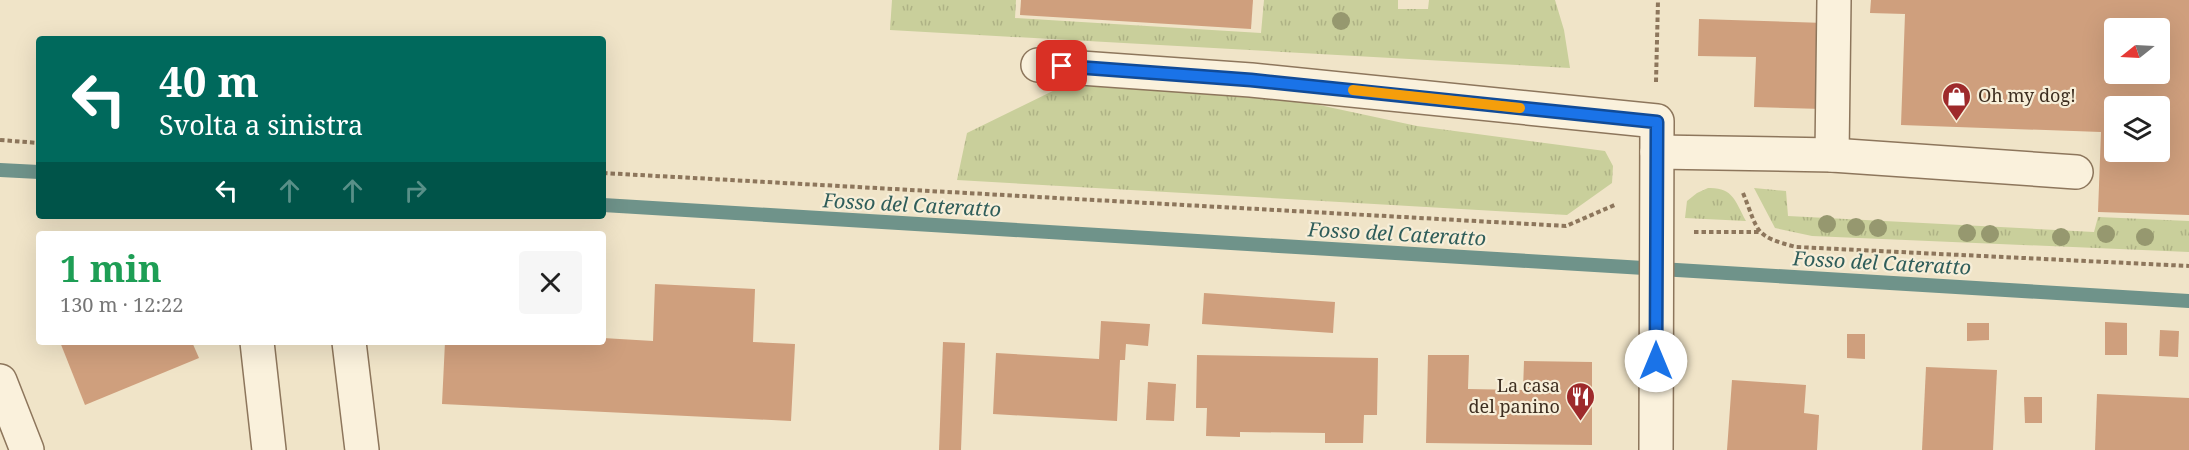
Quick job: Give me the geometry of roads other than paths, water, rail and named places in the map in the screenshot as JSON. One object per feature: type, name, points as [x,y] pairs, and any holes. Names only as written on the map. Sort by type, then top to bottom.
[{"type":"street","points":[[1832,155],[1834,0]]},
{"type":"street","points":[[1038,65],[1251,80],[1657,137],[1832,155],[2076,172]]},
{"type":"street","points":[[1656,450],[1657,137]]},
{"type":"street","points":[[257,345],[269,450]]},
{"type":"street","points":[[349,345],[363,450]]},
{"type":"street","points":[[0,381],[27,450]]},
{"type":"waterway","name":"Fosso del Cateratto","points":[[0,170],[36,172]]},
{"type":"waterway","name":"Fosso del Cateratto","points":[[606,205],[2189,301]]},
{"type":"place","name":"Oh my dog!","points":[[1957,122]]},
{"type":"place","name":"La casa del panino","points":[[1581,422]]}]
